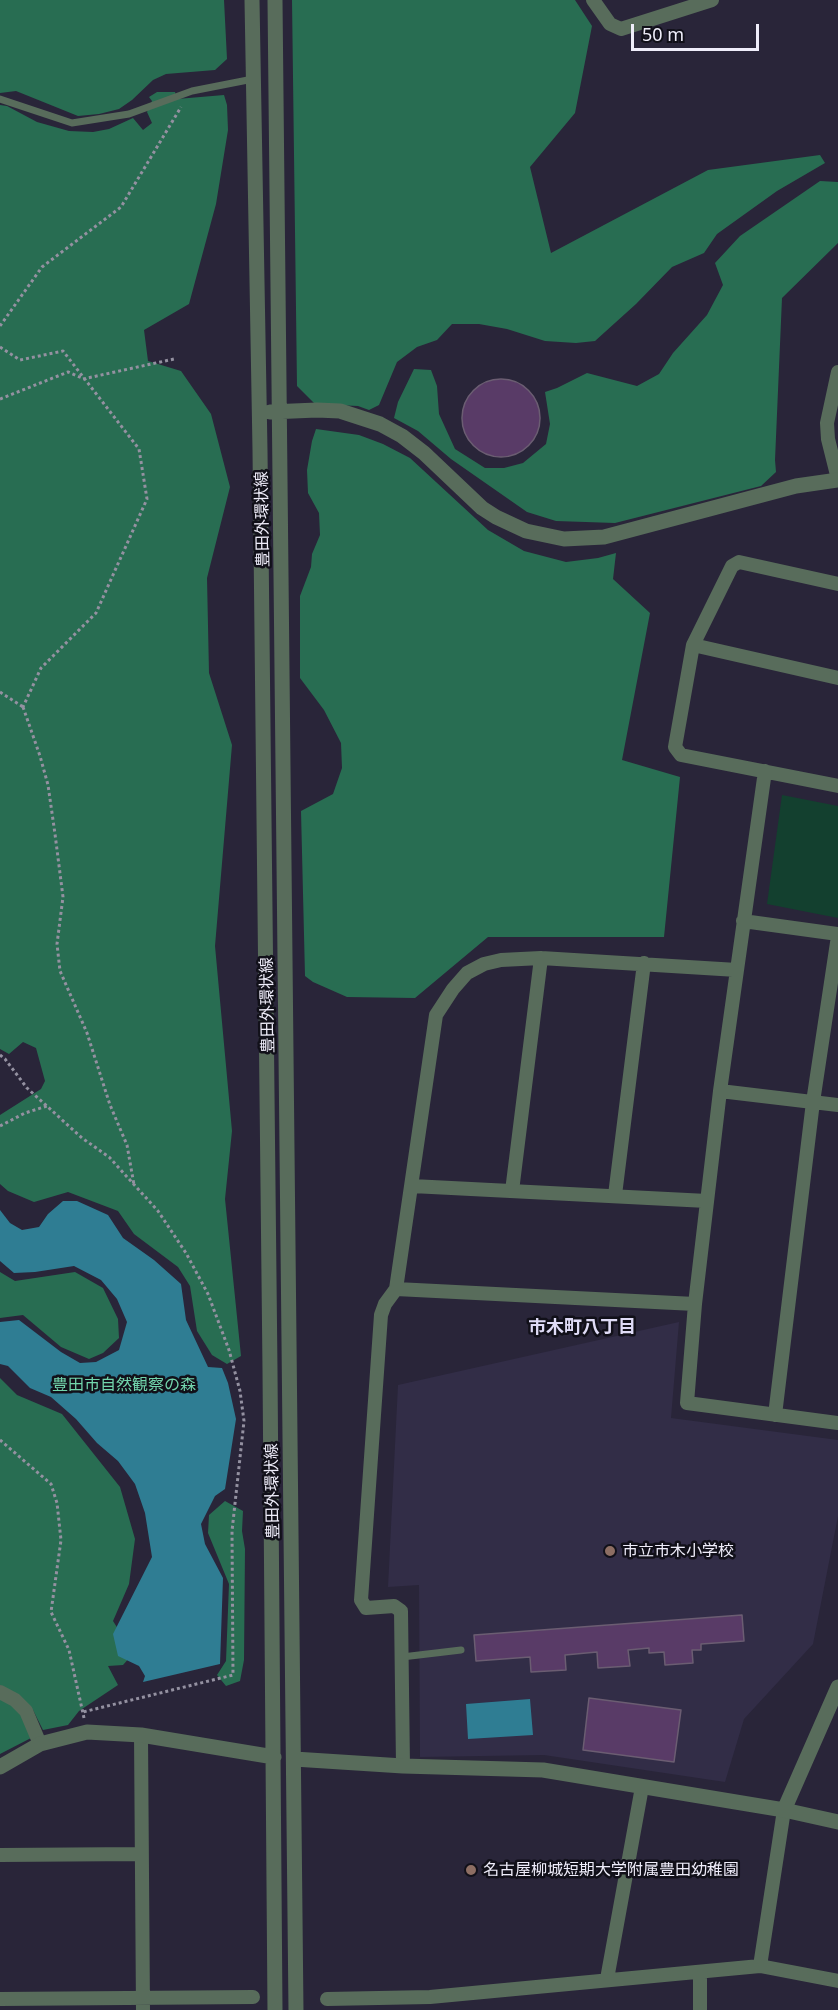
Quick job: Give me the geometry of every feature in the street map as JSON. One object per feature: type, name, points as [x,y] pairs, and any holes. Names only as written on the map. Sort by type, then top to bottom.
[{"type":"street","name":"豊田外環状線","points":[[252,0],[259,412],[275,2010]]},
{"type":"street","name":"豊田外環状線","points":[[275,0],[296,2010]]},
{"type":"street","points":[[593,0],[610,24],[621,29],[712,0]]},
{"type":"street","points":[[259,412],[340,411],[380,424],[402,436],[424,453],[482,508],[496,517],[526,531],[564,539],[604,537],[796,486],[838,479],[828,439],[827,423],[838,372]]},
{"type":"street","points":[[838,584],[739,562],[732,566],[693,645],[675,747],[681,755],[838,786]]},
{"type":"street","points":[[693,645],[838,678]]},
{"type":"street","points":[[765,771],[720,1091],[695,1304],[687,1403],[838,1423]]},
{"type":"street","points":[[743,921],[838,935],[813,1102],[774,1415]]},
{"type":"street","points":[[403,1766],[401,1611],[394,1606],[366,1608],[362,1600],[381,1315],[385,1304],[396,1289],[435,1023],[439,1010],[467,973],[484,964],[501,960],[541,958],[737,970]]},
{"type":"street","points":[[512,1191],[541,958]]},
{"type":"street","points":[[615,1195],[644,963]]},
{"type":"street","points":[[720,1091],[838,1105]]},
{"type":"street","points":[[412,1186],[707,1201]]},
{"type":"street","points":[[396,1289],[695,1304]]},
{"type":"street","points":[[760,1966],[784,1809],[838,1687]]},
{"type":"street","points":[[0,1692],[15,1700],[27,1711],[40,1744]]},
{"type":"street","points":[[0,1767],[40,1744],[87,1732],[141,1735],[274,1757]]},
{"type":"street","points":[[141,1735],[143,2004]]},
{"type":"street","points":[[294,1760],[543,1770],[784,1809],[838,1822]]},
{"type":"street","points":[[608,1979],[642,1786]]},
{"type":"street","points":[[0,1856],[141,1854]]},
{"type":"street","points":[[327,1999],[430,2003],[608,1979],[760,1966],[838,1981]]},
{"type":"street","points":[[699,1973],[700,2010]]},
{"type":"street","points":[[0,1999],[143,2004],[253,1997]]},
{"type":"lane","points":[[0,99],[72,123],[129,114],[192,91],[253,79]]},
{"type":"lane","points":[[402,1657],[461,1650]]},
{"type":"path","points":[[0,326],[42,267],[121,207],[192,91]]},
{"type":"path","points":[[0,347],[20,360],[63,351],[139,449],[147,499],[96,613],[41,668],[23,707]]},
{"type":"path","points":[[0,399],[68,372],[83,379],[174,359]]},
{"type":"path","points":[[0,692],[23,707],[43,765],[56,834],[63,897],[57,944],[60,971],[87,1033],[110,1105],[127,1145],[135,1186]]},
{"type":"path","points":[[0,1055],[27,1088],[82,1138],[109,1157],[158,1211],[186,1253],[208,1294],[229,1350],[240,1391],[244,1421],[232,1531],[233,1675],[83,1712]]},
{"type":"path","points":[[0,1126],[25,1113],[47,1106]]},
{"type":"path","points":[[0,1440],[51,1484],[57,1503],[61,1540],[51,1612],[69,1650],[87,1732]]},
{"type":"shaded area","name":"市立市木小学校","points":[[679,1322],[671,1418],[838,1440],[838,1516],[813,1644],[744,1719],[725,1782],[544,1755],[420,1757],[419,1585],[388,1587],[398,1385]]},
{"type":"green space","points":[[0,0],[224,0],[227,59],[215,70],[166,74],[153,80],[119,109],[78,116],[16,91],[0,93]]},
{"type":"green space","points":[[292,0],[575,0],[592,26],[575,113],[530,167],[551,253],[708,170],[820,155],[825,163],[777,191],[717,234],[704,253],[672,267],[595,341],[576,343],[545,341],[507,329],[479,324],[452,324],[437,340],[417,347],[397,362],[379,405],[369,410],[358,406],[315,404],[297,386]]},
{"type":"green space","name":"豊田市自然観察の森","points":[[157,92],[175,92],[177,99],[224,95],[227,105],[228,130],[216,204],[189,304],[144,330],[148,361],[181,371],[211,414],[230,487],[207,578],[209,673],[232,745],[215,946],[232,1131],[225,1199],[241,1356],[227,1364],[212,1355],[197,1331],[190,1286],[178,1267],[134,1234],[118,1211],[68,1192],[34,1202],[8,1191],[0,1184],[0,1115],[41,1089],[45,1081],[36,1048],[23,1042],[9,1054],[0,1049],[0,105],[7,106],[37,122],[69,131],[93,132],[109,129],[133,118],[143,130],[152,123],[147,112],[152,101],[149,97]]},
{"type":"green space","points":[[820,181],[838,182],[838,243],[782,298],[776,472],[761,486],[615,523],[556,521],[527,512],[451,459],[418,431],[394,418],[398,402],[414,369],[431,370],[437,386],[439,414],[455,449],[485,468],[504,468],[523,463],[546,444],[550,424],[545,392],[587,373],[637,386],[659,374],[673,353],[707,315],[723,285],[715,263],[740,236]]},
{"type":"green space","points":[[316,429],[359,435],[410,458],[488,530],[524,551],[566,562],[616,553],[613,579],[650,613],[622,760],[680,777],[664,937],[488,937],[415,998],[347,997],[305,976],[301,811],[333,794],[342,768],[341,743],[324,710],[300,678],[300,596],[320,535],[319,513],[308,493],[307,470]]},
{"type":"green space","points":[[782,795],[838,806],[838,918],[767,904]]},
{"type":"green space","points":[[0,1272],[15,1281],[75,1272],[103,1288],[118,1319],[119,1338],[103,1353],[89,1359],[61,1347],[23,1315],[0,1318]]},
{"type":"green space","points":[[0,1378],[17,1395],[62,1414],[120,1487],[135,1539],[129,1584],[113,1621],[125,1640],[131,1656],[123,1665],[108,1666],[118,1685],[79,1711],[68,1725],[43,1730],[33,1710],[22,1698],[0,1685]]},
{"type":"green space","points":[[225,1501],[243,1511],[242,1531],[245,1549],[244,1660],[240,1681],[226,1686],[217,1675],[226,1661],[229,1584],[208,1533],[209,1515]]},
{"type":"green space","points":[[0,1696],[25,1716],[31,1738],[0,1754]]},
{"type":"water","points":[[63,1201],[77,1201],[108,1215],[123,1238],[154,1260],[181,1284],[186,1320],[208,1367],[222,1368],[228,1383],[236,1419],[225,1489],[215,1496],[201,1524],[205,1544],[223,1578],[220,1664],[143,1682],[145,1676],[139,1666],[118,1656],[113,1634],[152,1557],[145,1513],[135,1484],[118,1461],[97,1443],[76,1419],[51,1397],[30,1388],[8,1366],[0,1364],[0,1322],[19,1320],[61,1352],[80,1363],[96,1362],[119,1350],[127,1322],[117,1299],[101,1280],[74,1266],[14,1273],[0,1261],[0,1210],[10,1223],[22,1230],[39,1227],[48,1214]]},
{"type":"water","points":[[530,1699],[533,1735],[468,1739],[466,1704]]},
{"type":"building","points":[[501,379],[516,382],[533,396],[540,418],[537,433],[523,450],[501,457],[486,454],[469,440],[462,418],[465,403],[479,386]]},
{"type":"building","points":[[742,1615],[744,1641],[701,1644],[701,1650],[692,1650],[693,1663],[665,1665],[664,1652],[649,1653],[649,1648],[628,1650],[630,1666],[598,1668],[597,1652],[565,1655],[566,1670],[531,1672],[530,1657],[476,1661],[474,1635]]},
{"type":"building","points":[[589,1698],[681,1710],[674,1762],[583,1750]]},
{"type":"place","name":"市立市木小学校","points":[[610,1551]]},
{"type":"place","name":"名古屋柳城短期大学附属豊田幼稚園","points":[[471,1870]]},
{"type":"district","name":"市木町八丁目","points":[[582,1328]]}]
